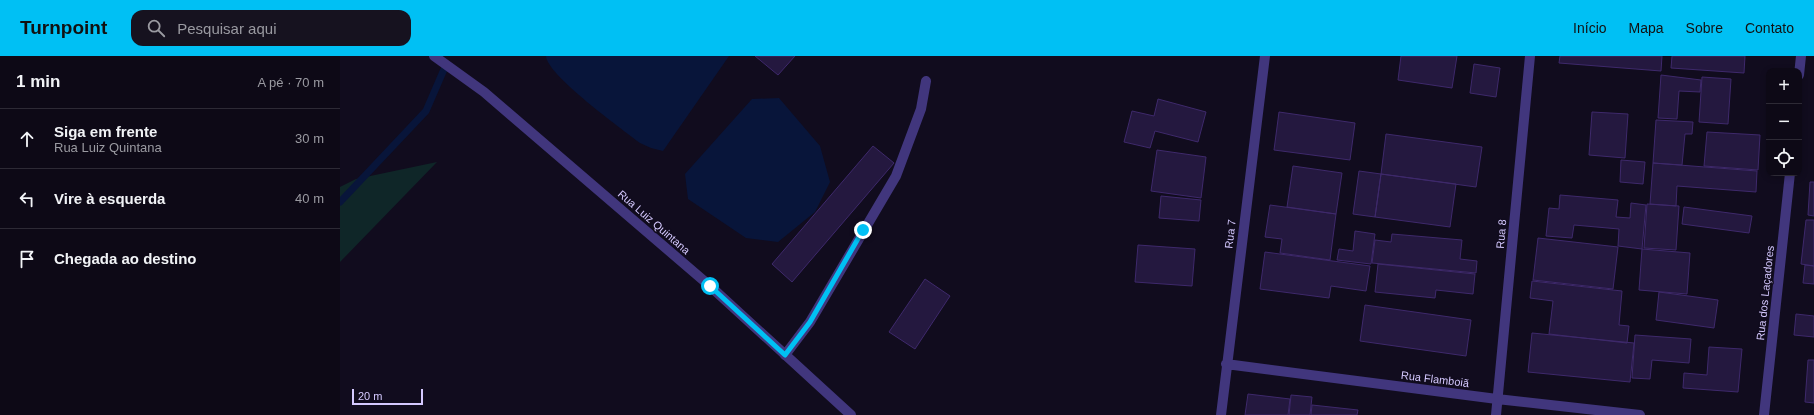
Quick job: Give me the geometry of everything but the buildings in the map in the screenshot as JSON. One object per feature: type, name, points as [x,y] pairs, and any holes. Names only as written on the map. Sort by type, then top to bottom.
[{"type":"street","name":"Rua Luiz Quintana","points":[[434,56],[484,92],[710,286],[851,415]]},
{"type":"street","name":"Rua 7","points":[[1221,415],[1226,364],[1265,56]]},
{"type":"street","name":"Rua 8","points":[[1496,415],[1530,56]]},
{"type":"street","points":[[1800,68],[1801,56]]},
{"type":"street","points":[[785,355],[810,322],[896,176],[921,109],[926,81]]},
{"type":"street","name":"Rua dos Laçadores","points":[[1764,415],[1790,176]]},
{"type":"street","name":"Rua Flamboiã","points":[[1226,364],[1497,399],[1640,415]]},
{"type":"green space","points":[[437,162],[340,262],[340,187],[356,179]]},
{"type":"water","points":[[546,56],[729,56],[663,151],[640,143],[603,114],[571,88],[559,76],[550,65]]},
{"type":"water","points":[[779,98],[820,146],[830,182],[815,212],[778,242],[746,238],[688,199],[685,174],[752,99]]},
{"type":"waterway","points":[[340,202],[426,111],[445,67]]},
{"type":"route","points":[[710,286],[785,355],[810,322],[863,230]]}]
